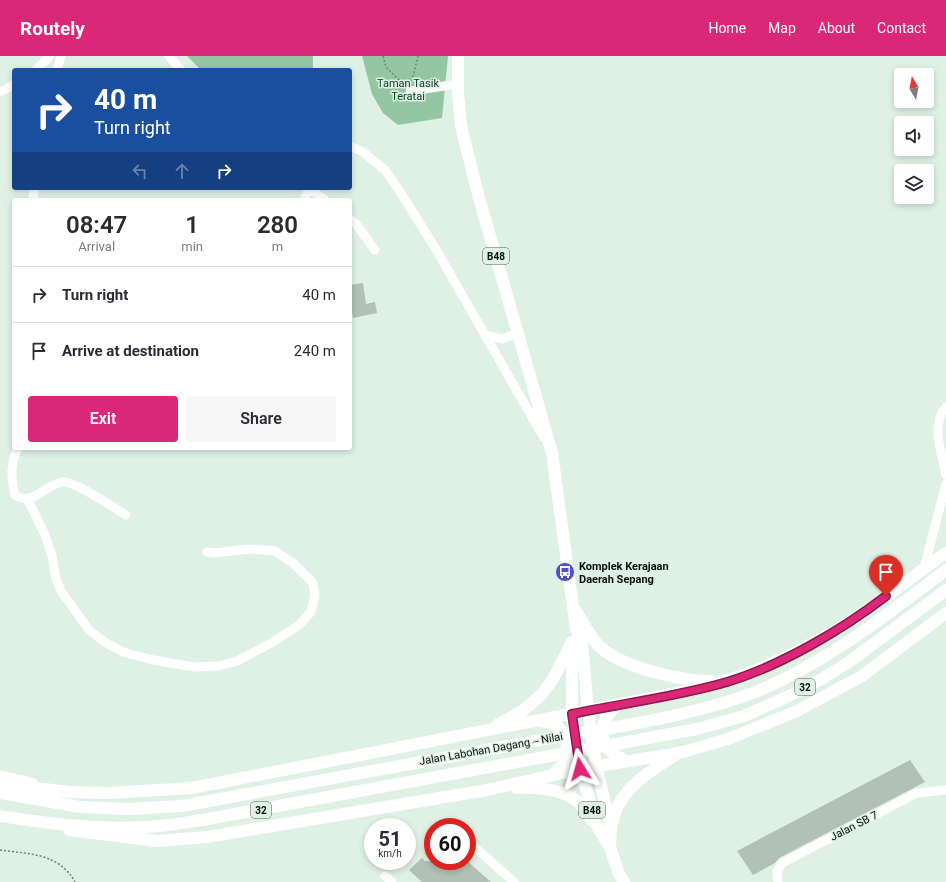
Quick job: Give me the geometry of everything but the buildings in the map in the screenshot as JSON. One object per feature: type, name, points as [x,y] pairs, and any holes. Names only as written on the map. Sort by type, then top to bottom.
[{"type":"main road","name":"B48","points":[[458,56],[461,126],[552,453],[574,606],[576,630],[572,643],[572,714],[580,769],[598,828],[610,847],[619,874],[624,882]]},
{"type":"main road","points":[[0,784],[70,792],[149,792],[192,788],[697,690],[727,682],[764,668],[798,652],[874,605],[946,553]]},
{"type":"main road","name":"Jalan Labohan Dagang ‒ Nilai","points":[[0,793],[80,807],[129,809],[182,806],[640,722],[716,705],[757,691],[794,674],[836,650],[946,570]]},
{"type":"main road","name":"Jalan Labohan Dagang ‒ Nilai","points":[[0,816],[36,822],[115,827],[158,826],[202,820],[697,729],[744,716],[789,696],[849,662],[946,590]]},
{"type":"main road","points":[[574,606],[588,633],[609,654],[626,662],[659,673],[693,681],[727,682]]},
{"type":"main road","points":[[36,822],[80,833],[157,842],[207,838],[487,790],[580,769],[679,753],[735,736],[797,711],[862,676],[946,614]]},
{"type":"main road","name":"B48","points":[[576,630],[582,641],[588,710],[596,766],[611,827],[610,847]]},
{"type":"main road","points":[[475,732],[502,723],[524,710],[542,694],[553,680],[563,657],[572,643]]},
{"type":"main road","points":[[619,705],[607,714],[603,721],[603,736],[609,749],[626,761]]},
{"type":"main road","points":[[540,721],[557,725],[565,736],[568,752],[564,764],[551,775]]},
{"type":"main road","points":[[611,827],[618,805],[630,788],[648,773],[679,753]]},
{"type":"main road","points":[[487,790],[531,788],[565,794],[578,802],[598,828]]},
{"type":"street","points":[[38,68],[50,56]]},
{"type":"street","points":[[58,68],[61,56]]},
{"type":"street","points":[[169,56],[178,68]]},
{"type":"street","points":[[410,91],[458,84]]},
{"type":"street","points":[[0,92],[12,86]]},
{"type":"street","points":[[352,147],[363,152],[385,170],[399,190],[486,335],[552,453]]},
{"type":"street","points":[[312,190],[322,198]]},
{"type":"street","points":[[352,221],[375,250]]},
{"type":"street","points":[[486,335],[502,338],[518,333]]},
{"type":"street","points":[[946,407],[940,413],[938,420],[943,446],[946,475]]},
{"type":"street","points":[[17,450],[13,458],[12,481],[15,495],[22,499],[28,500],[56,484],[72,483],[126,515]]},
{"type":"street","points":[[924,568],[946,484]]},
{"type":"street","points":[[28,500],[45,535],[52,556],[56,579],[61,591],[89,630],[106,643],[123,652],[153,660],[194,667],[218,666],[237,661],[273,642],[300,624],[311,612],[315,595],[313,583],[292,562],[275,551],[249,549],[214,553],[207,552]]},
{"type":"street","points":[[0,775],[70,792]]},
{"type":"street","name":"Jalan SB 7","points":[[778,882],[777,872],[782,863],[918,793],[946,790]]},
{"type":"street","points":[[476,848],[514,882]]},
{"type":"street","points":[[385,876],[392,882]]},
{"type":"path","points":[[383,56],[386,67],[410,91]]},
{"type":"path","points":[[410,91],[418,56]]},
{"type":"path","points":[[0,850],[50,858],[67,870],[75,882]]},
{"type":"green space","points":[[187,56],[313,56],[313,68],[199,68]]},
{"type":"green space","name":"Taman Tasik Teratai","points":[[362,56],[448,56],[442,118],[398,125],[383,113],[372,94]]},
{"type":"place","name":"Komplek Kerajaan Daerah Sepang","points":[[565,572]]},
{"type":"route","points":[[580,769],[572,714],[697,690],[727,682],[764,668],[798,652],[886,596]]}]
